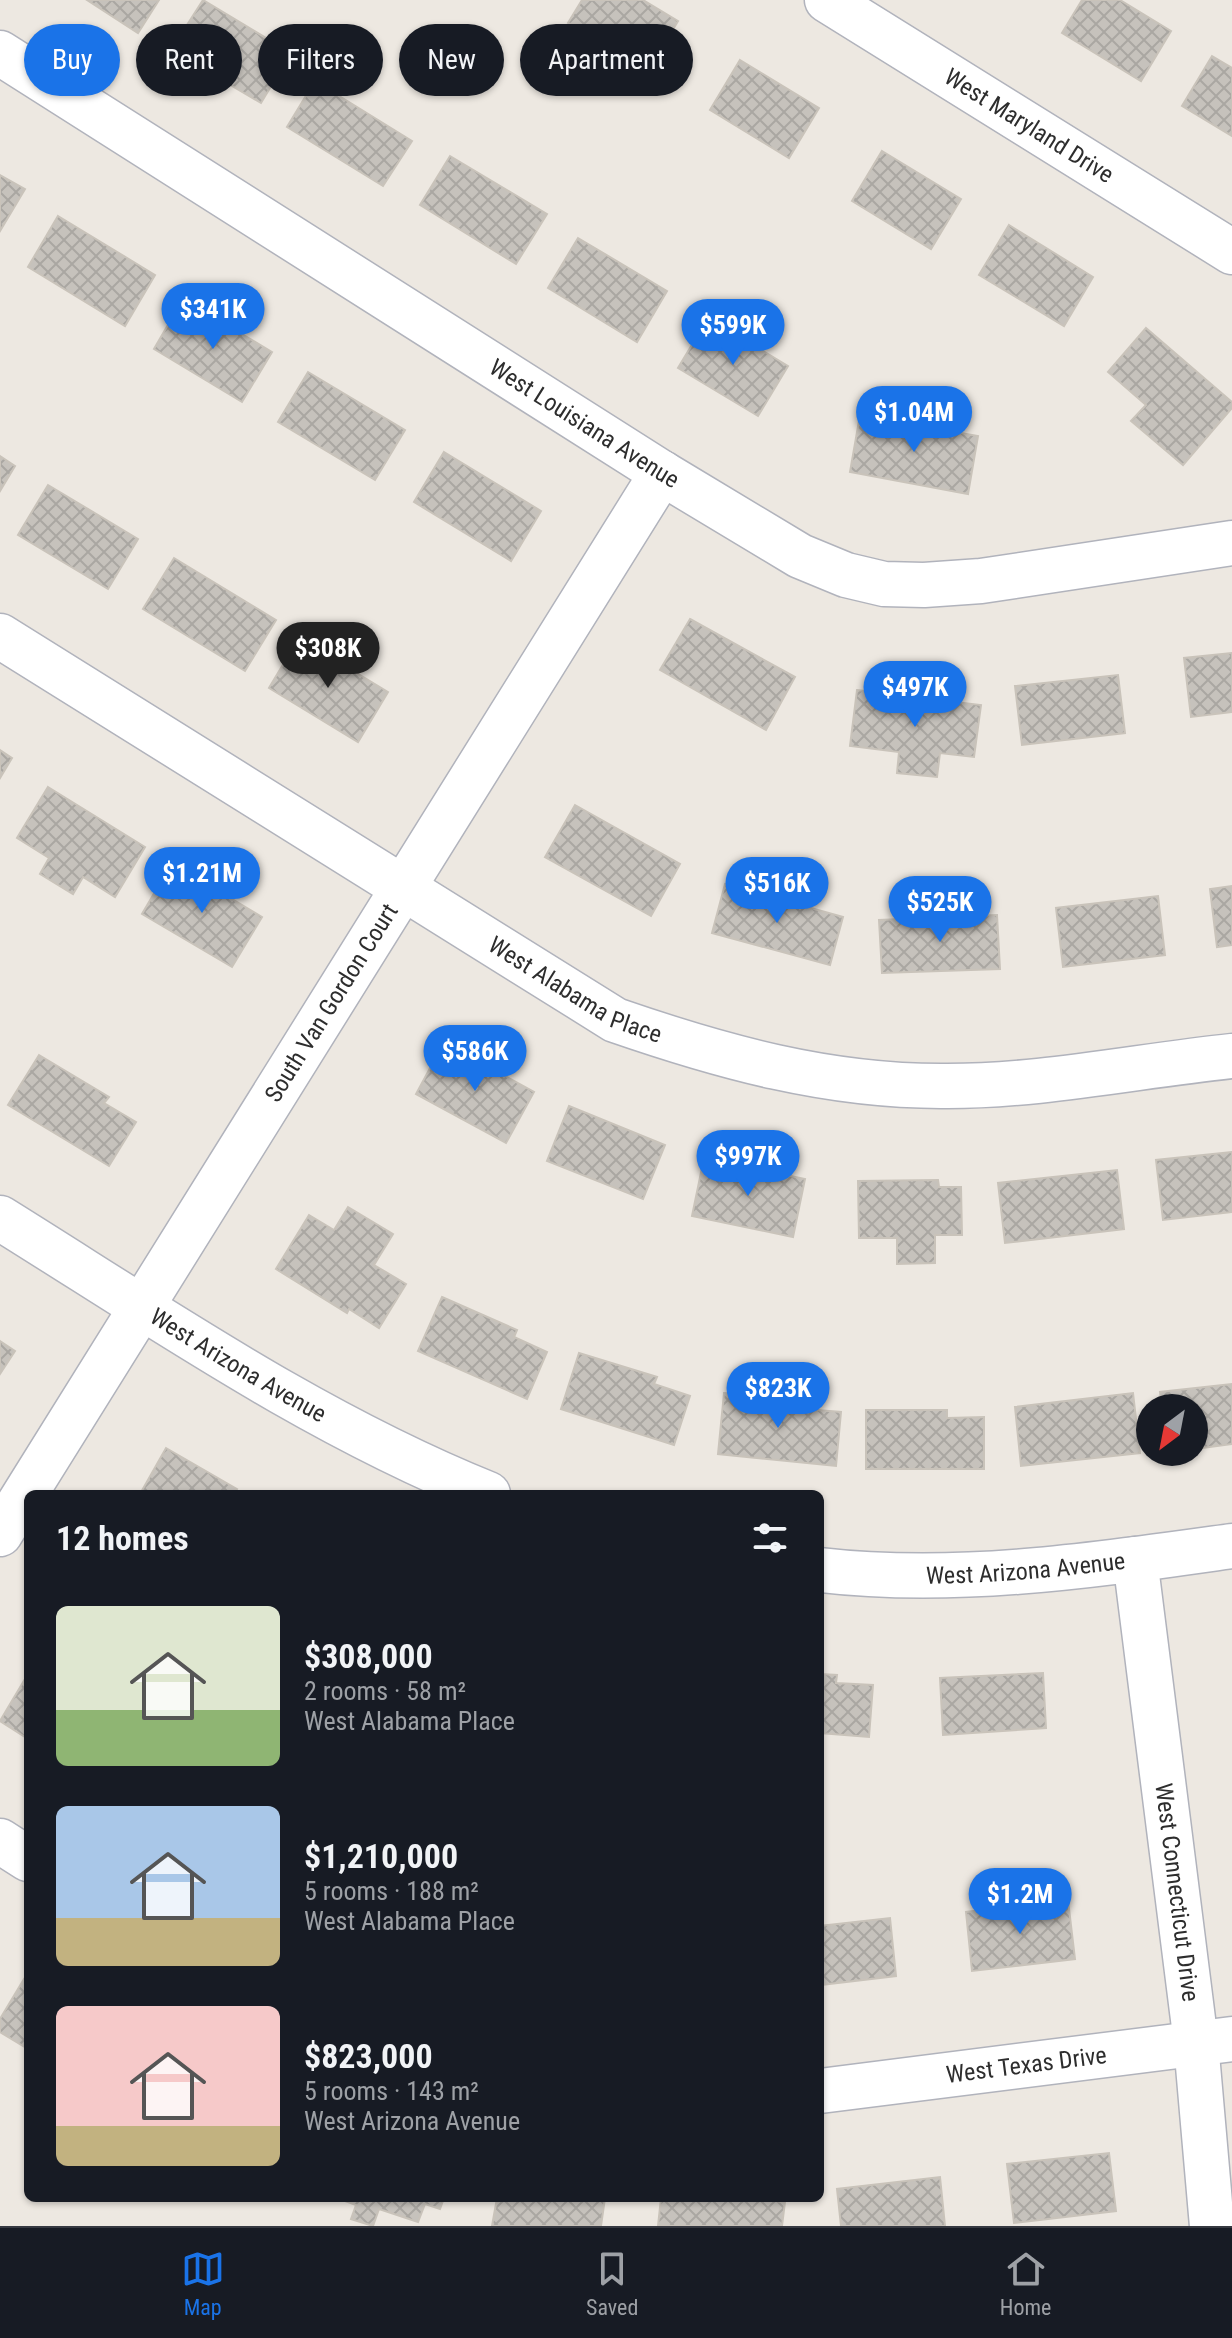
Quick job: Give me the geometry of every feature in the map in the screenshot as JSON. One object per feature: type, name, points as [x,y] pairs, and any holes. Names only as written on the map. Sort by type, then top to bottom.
[{"type":"street","name":"West Maryland Drive","points":[[827,0],[1232,252]]},
{"type":"street","name":"West Louisiana Avenue","points":[[0,53],[662,473],[800,556],[846,575],[884,584],[981,581],[1232,543]]},
{"type":"street","name":"South Van Gordon Court","points":[[28,1490],[662,473]]},
{"type":"street","name":"West Alabama Place","points":[[0,636],[615,1020],[735,1060],[823,1078],[942,1086],[1009,1084],[1232,1056]]},
{"type":"street","name":"West Arizona Avenue","points":[[0,1218],[296,1403],[375,1445],[479,1490]]},
{"type":"street","name":"South Van Gordon Court","points":[[0,1534],[24,1496]]},
{"type":"street","name":"West Arizona Avenue","points":[[824,1570],[883,1576],[963,1574],[1135,1559],[1232,1546]]},
{"type":"street","name":"West Connecticut Drive","points":[[1135,1559],[1214,2041],[1212,2226]]},
{"type":"street","points":[[0,1841],[24,1856]]},
{"type":"street","name":"West Texas Drive","points":[[824,2090],[1214,2041]]},
{"type":"building","points":[[87,0],[159,0],[144,24],[136,24],[136,32]]},
{"type":"building","points":[[203,0],[258,33],[258,96],[265,96],[261,103],[242,92],[242,24],[188,24]]},
{"type":"building","points":[[582,0],[643,0],[678,21],[676,24],[568,23]]},
{"type":"building","points":[[1082,0],[1120,0],[1171,31],[1141,81],[1062,33]]},
{"type":"building","points":[[1212,56],[1232,68],[1232,136],[1182,106]]},
{"type":"building","points":[[740,60],[819,108],[789,158],[710,110]]},
{"type":"building","points":[[306,96],[339,96],[412,141],[383,186],[287,127]]},
{"type":"building","points":[[882,151],[961,199],[931,249],[852,201]]},
{"type":"building","points":[[450,156],[547,214],[516,264],[420,205]]},
{"type":"building","points":[[0,175],[25,189],[0,231]]},
{"type":"building","points":[[58,216],[155,275],[125,326],[28,267]]},
{"type":"building","points":[[1009,225],[1093,277],[1064,326],[979,275]]},
{"type":"building","points":[[578,238],[667,291],[637,342],[548,288]]},
{"type":"building","points":[[183,299],[272,352],[242,402],[154,349]]},
{"type":"building","points":[[708,318],[788,366],[758,416],[678,368]]},
{"type":"building","points":[[1146,328],[1232,402],[1232,408],[1183,465],[1131,421],[1146,405],[1108,372]]},
{"type":"building","points":[[308,372],[405,430],[375,480],[278,422]]},
{"type":"building","points":[[860,415],[978,436],[968,494],[850,472]]},
{"type":"building","points":[[444,452],[541,511],[511,561],[414,502]]},
{"type":"building","points":[[0,456],[15,466],[0,491]]},
{"type":"building","points":[[48,485],[138,539],[108,589],[18,535]]},
{"type":"building","points":[[174,558],[276,620],[245,671],[143,609]]},
{"type":"building","points":[[690,619],[795,677],[766,730],[660,670]]},
{"type":"building","points":[[299,638],[388,692],[358,742],[269,688]]},
{"type":"building","points":[[1232,653],[1232,712],[1191,717],[1184,658]]},
{"type":"building","points":[[1118,675],[1125,733],[1022,745],[1015,686]]},
{"type":"building","points":[[857,690],[981,705],[974,757],[940,753],[937,777],[897,773],[899,752],[850,746]]},
{"type":"building","points":[[0,750],[12,758],[0,778]]},
{"type":"building","points":[[48,787],[145,847],[115,897],[83,877],[73,894],[40,874],[49,858],[17,838]]},
{"type":"building","points":[[575,805],[680,864],[651,916],[545,857]]},
{"type":"building","points":[[172,863],[262,917],[232,967],[142,914]]},
{"type":"building","points":[[725,884],[843,917],[830,965],[712,933]]},
{"type":"building","points":[[1232,886],[1232,945],[1217,947],[1210,889]]},
{"type":"building","points":[[1158,896],[1165,955],[1063,967],[1056,908]]},
{"type":"building","points":[[997,915],[1000,969],[882,973],[879,920]]},
{"type":"building","points":[[444,1042],[534,1092],[506,1143],[416,1094]]},
{"type":"building","points":[[39,1055],[109,1097],[104,1103],[136,1122],[109,1166],[8,1105]]},
{"type":"building","points":[[569,1106],[665,1145],[643,1199],[547,1161]]},
{"type":"building","points":[[1232,1152],[1232,1212],[1163,1220],[1156,1160]]},
{"type":"building","points":[[704,1158],[805,1179],[793,1237],[692,1216]]},
{"type":"building","points":[[1117,1170],[1124,1229],[1005,1243],[998,1183]]},
{"type":"building","points":[[938,1180],[939,1187],[961,1187],[962,1235],[935,1235],[935,1263],[897,1264],[897,1238],[859,1238],[858,1181]]},
{"type":"building","points":[[348,1207],[393,1234],[374,1265],[406,1284],[379,1328],[349,1309],[347,1313],[276,1269],[309,1215],[334,1230]]},
{"type":"building","points":[[442,1297],[517,1330],[514,1337],[547,1352],[527,1399],[418,1351]]},
{"type":"building","points":[[0,1341],[15,1351],[0,1374]]},
{"type":"building","points":[[579,1353],[657,1377],[654,1384],[690,1396],[674,1445],[561,1409]]},
{"type":"building","points":[[1232,1384],[1232,1444],[1208,1447],[1208,1394],[1160,1392]]},
{"type":"building","points":[[724,1393],[806,1401],[805,1409],[841,1412],[836,1466],[718,1454]]},
{"type":"building","points":[[1133,1393],[1136,1453],[1021,1466],[1015,1407]]},
{"type":"building","points":[[866,1410],[947,1410],[947,1418],[984,1417],[984,1469],[866,1469]]},
{"type":"building","points":[[166,1448],[237,1489],[236,1490],[142,1490]]},
{"type":"building","points":[[1043,1673],[1046,1728],[943,1735],[940,1678]]},
{"type":"building","points":[[824,1674],[837,1675],[836,1683],[873,1685],[869,1737],[824,1733]]},
{"type":"building","points":[[24,1681],[24,1736],[0,1721]]},
{"type":"building","points":[[1068,1900],[1075,1959],[972,1971],[966,1912]]},
{"type":"building","points":[[890,1918],[896,1976],[824,1985],[824,1926]]},
{"type":"building","points":[[24,1979],[24,2047],[0,2032],[0,2019]]},
{"type":"building","points":[[1109,2153],[1116,2211],[1014,2223],[1007,2164]]},
{"type":"building","points":[[940,2177],[945,2226],[841,2226],[837,2189]]},
{"type":"building","points":[[348,2202],[443,2202],[440,2209],[425,2204],[418,2222],[379,2209],[373,2226],[351,2219],[356,2205]]},
{"type":"building","points":[[496,2202],[604,2202],[601,2226],[492,2226]]},
{"type":"building","points":[[661,2202],[785,2202],[782,2226],[658,2226]]}]
